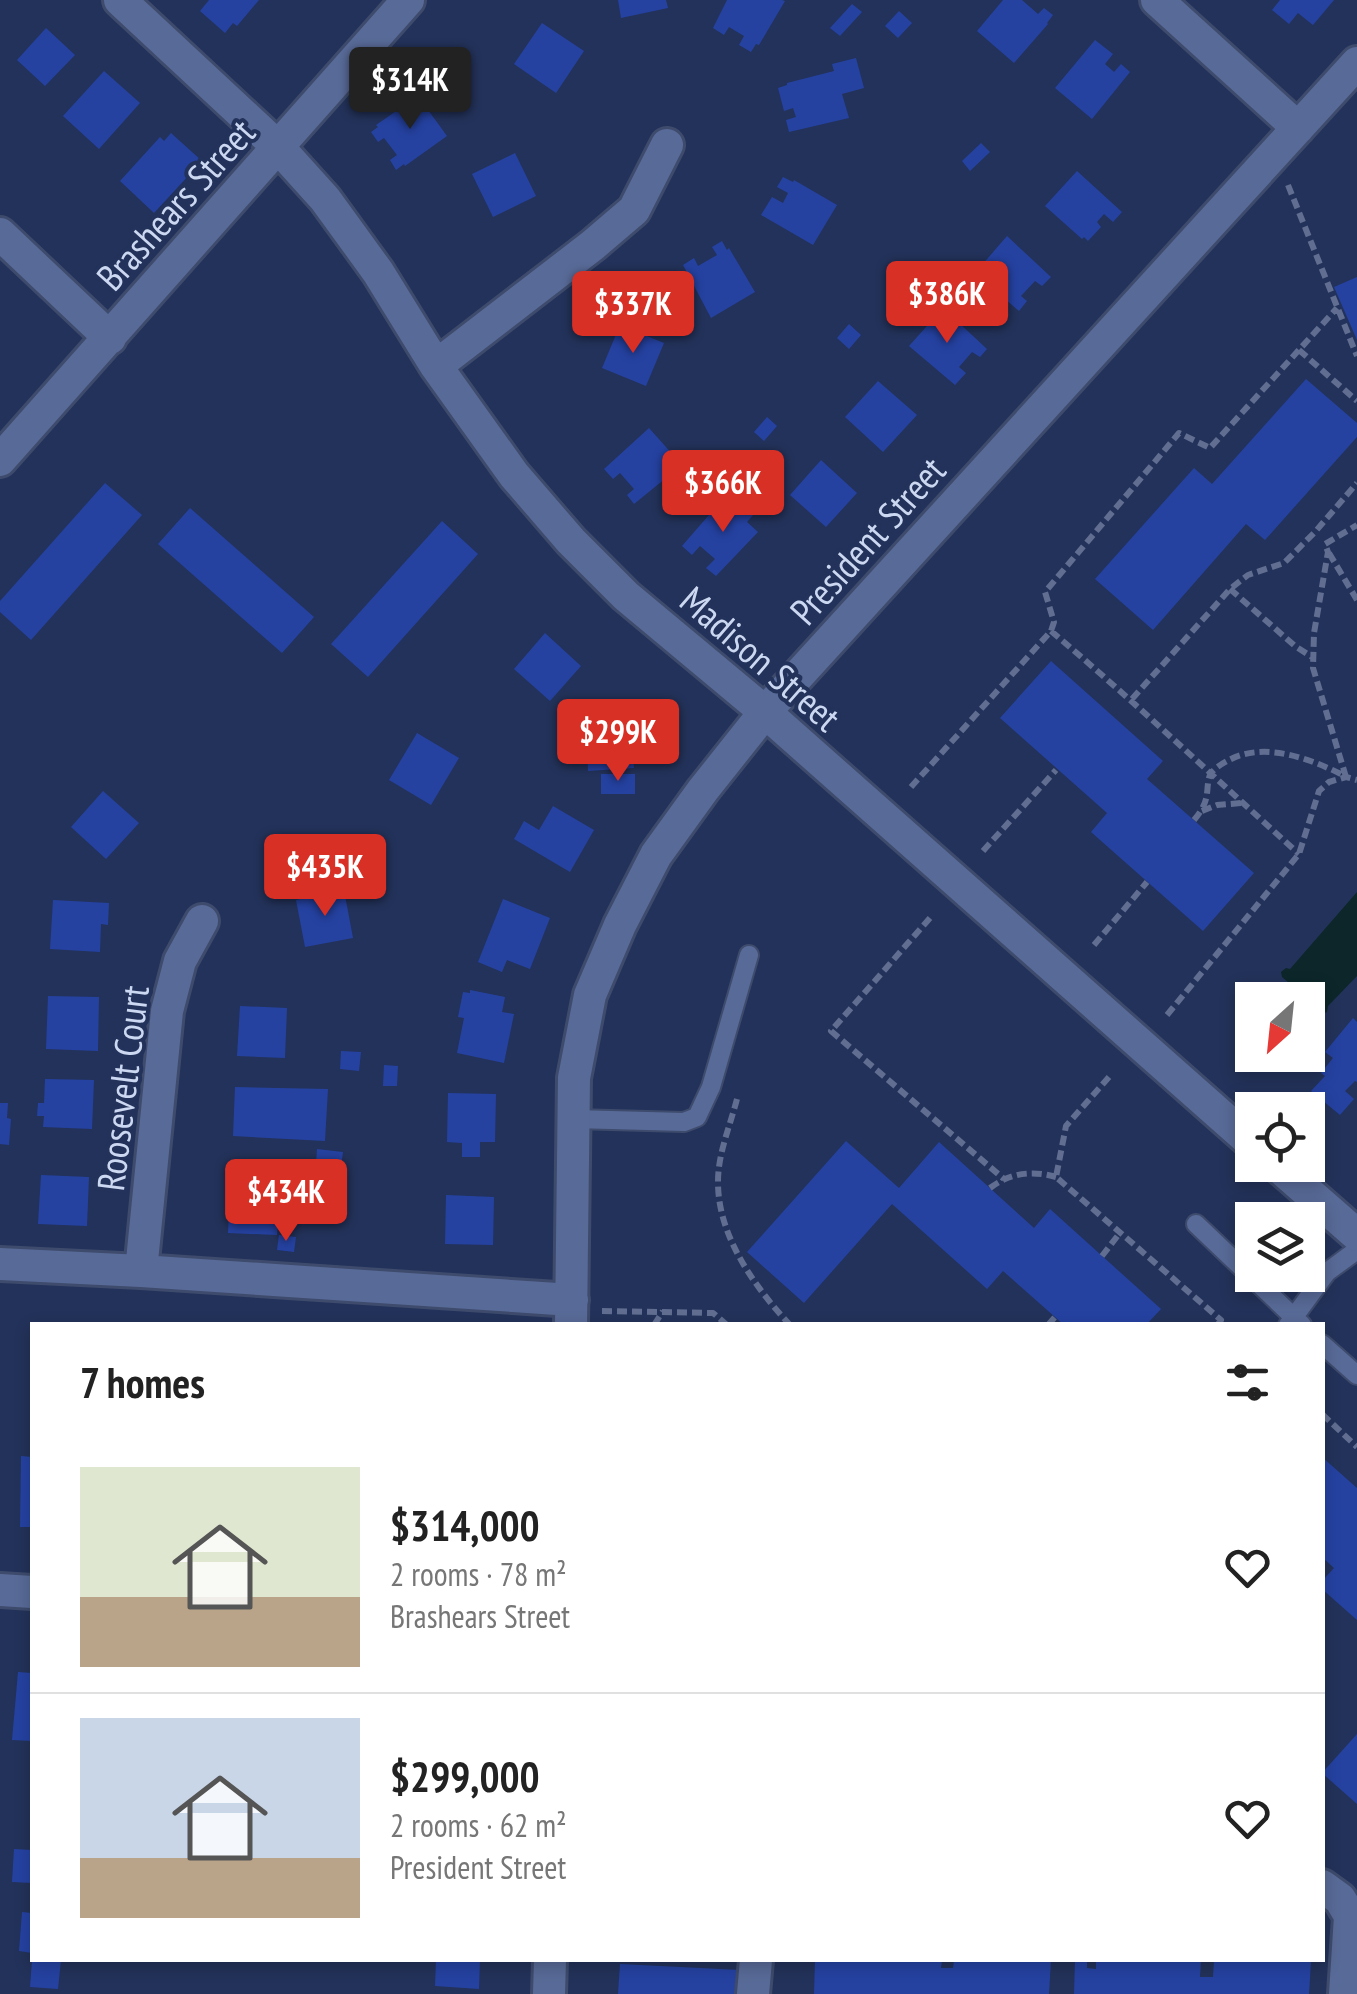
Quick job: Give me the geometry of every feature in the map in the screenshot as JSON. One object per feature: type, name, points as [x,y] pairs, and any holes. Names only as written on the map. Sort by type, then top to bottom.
[{"type":"street","name":"Madison Street","points":[[120,0],[280,148],[326,199],[378,272],[436,366],[514,475],[570,541],[626,596],[764,712],[1235,1128]]},
{"type":"street","name":"Brashears Street","points":[[0,460],[408,0]]},
{"type":"street","points":[[1156,0],[1298,128]]},
{"type":"street","name":"President Street","points":[[581,1312],[574,1078],[590,995],[620,924],[656,855],[764,712],[1357,63]]},
{"type":"street","points":[[436,366],[634,210],[667,145]]},
{"type":"street","points":[[0,234],[110,338]]},
{"type":"street","name":"Roosevelt Court","points":[[141,1271],[166,1010],[180,960],[202,921]]},
{"type":"street","points":[[1297,1182],[1357,1235]]},
{"type":"street","points":[[0,1264],[141,1271],[581,1312]]},
{"type":"street","points":[[0,1590],[30,1592]]},
{"type":"street","points":[[1325,1888],[1340,1899],[1350,1916],[1346,1994]]},
{"type":"street","points":[[550,1962],[550,1994]]},
{"type":"street","points":[[754,1994],[756,1962]]},
{"type":"lane","points":[[574,1119],[684,1122],[697,1117],[712,1087],[749,955]]},
{"type":"lane","points":[[1196,1224],[1293,1322]]},
{"type":"lane","points":[[1295,1322],[1327,1272],[1357,1250]]},
{"type":"lane","points":[[1325,1347],[1357,1375]]},
{"type":"path","points":[[1287,181],[1357,356]]},
{"type":"path","points":[[911,787],[1050,631],[1054,622],[1045,592],[1179,433],[1210,448],[1337,308]]},
{"type":"path","points":[[1299,350],[1357,400]]},
{"type":"path","points":[[1132,699],[1230,589],[1248,575],[1284,563],[1357,483]]},
{"type":"path","points":[[1346,776],[1312,657],[1327,548],[1357,525]]},
{"type":"path","points":[[1315,532],[1357,600]]},
{"type":"path","points":[[1230,589],[1312,657]]},
{"type":"path","points":[[1050,631],[1132,699],[1299,854]]},
{"type":"path","points":[[1194,820],[1207,798],[1210,775],[1232,758],[1252,752],[1291,756],[1357,780]]},
{"type":"path","points":[[983,852],[1056,770]]},
{"type":"path","points":[[1167,1015],[1299,854],[1319,792],[1328,782],[1346,776]]},
{"type":"path","points":[[1200,811],[1217,804],[1242,803]]},
{"type":"path","points":[[1094,946],[1147,882]]},
{"type":"path","points":[[930,918],[831,1031],[1004,1179]]},
{"type":"path","points":[[1056,1177],[1066,1126],[1109,1077]]},
{"type":"path","points":[[738,1096],[719,1166],[722,1212],[732,1242],[751,1276],[788,1322]]},
{"type":"path","points":[[990,1188],[1004,1179],[1029,1172],[1056,1177],[1220,1322]]},
{"type":"path","points":[[1102,1256],[1119,1234]]},
{"type":"path","points":[[656,1322],[663,1311]]},
{"type":"path","points":[[581,1312],[713,1313],[723,1322]]},
{"type":"path","points":[[1051,1322],[1055,1318]]},
{"type":"path","points":[[1325,1417],[1357,1447]]},
{"type":"shaded area","points":[[1357,892],[1357,976],[1328,1006],[1327,1012],[1325,982],[1288,982],[1281,972],[1290,969]]},
{"type":"building","points":[[209,0],[259,0],[237,26],[233,23],[225,33],[200,11]]},
{"type":"building","points":[[618,0],[666,0],[668,8],[621,18]]},
{"type":"building","points":[[727,0],[785,1],[751,52],[739,45],[744,36],[729,27],[724,35],[713,28]]},
{"type":"building","points":[[1003,0],[1022,0],[1038,14],[1044,8],[1053,15],[1014,63],[977,31]]},
{"type":"building","points":[[1280,0],[1334,0],[1313,25],[1298,13],[1289,24],[1272,10]]},
{"type":"building","points":[[852,4],[862,12],[840,36],[830,28]]},
{"type":"building","points":[[899,11],[912,23],[898,38],[885,26]]},
{"type":"building","points":[[542,23],[584,51],[556,93],[514,64]]},
{"type":"building","points":[[46,28],[75,55],[45,86],[17,60]]},
{"type":"building","points":[[1095,40],[1113,54],[1105,64],[1114,72],[1121,64],[1130,72],[1092,119],[1055,88]]},
{"type":"building","points":[[856,58],[864,88],[842,94],[849,118],[789,132],[786,120],[796,117],[793,108],[784,111],[778,88],[834,71],[832,64]]},
{"type":"building","points":[[104,71],[140,103],[99,149],[63,116]]},
{"type":"building","points":[[418,96],[447,136],[396,170],[390,160],[397,155],[384,138],[378,142],[371,132]]},
{"type":"building","points":[[171,133],[202,161],[154,213],[120,181],[160,137],[164,141]]},
{"type":"building","points":[[981,143],[990,152],[970,171],[962,161]]},
{"type":"building","points":[[515,153],[536,196],[493,217],[472,174]]},
{"type":"building","points":[[1077,171],[1122,212],[1113,222],[1104,214],[1097,222],[1101,227],[1088,241],[1045,206]]},
{"type":"building","points":[[783,177],[837,205],[813,245],[761,215],[772,197],[783,203],[788,193],[777,187]]},
{"type":"building","points":[[1007,236],[1051,277],[1042,286],[1035,281],[1021,296],[1027,301],[1019,311],[975,273]]},
{"type":"building","points":[[722,241],[755,292],[711,318],[683,265],[694,258],[698,266],[717,255],[712,247]]},
{"type":"building","points":[[1357,277],[1357,340],[1334,287]]},
{"type":"building","points":[[943,308],[987,349],[980,357],[972,352],[959,367],[966,373],[955,385],[909,346]]},
{"type":"building","points":[[849,324],[861,335],[849,349],[837,338]]},
{"type":"building","points":[[620,325],[664,343],[646,386],[602,368]]},
{"type":"building","points":[[1306,379],[1357,423],[1357,437],[1265,540],[1246,524],[1153,630],[1095,579],[1194,468],[1212,484]]},
{"type":"building","points":[[878,381],[917,415],[883,452],[845,417]]},
{"type":"building","points":[[767,417],[777,426],[764,441],[754,432]]},
{"type":"building","points":[[649,428],[682,465],[634,504],[627,495],[634,489],[620,473],[613,479],[604,469]]},
{"type":"building","points":[[821,460],[857,493],[826,527],[790,495]]},
{"type":"building","points":[[105,483],[142,515],[31,640],[0,612],[0,601]]},
{"type":"building","points":[[722,500],[733,509],[741,501],[754,514],[747,522],[758,532],[716,576],[706,568],[715,559],[700,546],[692,555],[682,546]]},
{"type":"building","points":[[190,508],[314,617],[282,653],[158,544]]},
{"type":"building","points":[[442,521],[478,554],[368,677],[331,644]]},
{"type":"building","points":[[545,633],[581,666],[550,701],[514,669]]},
{"type":"building","points":[[1051,661],[1163,761],[1147,779],[1254,873],[1203,931],[1091,832],[1107,813],[1000,718]]},
{"type":"building","points":[[631,720],[632,736],[641,736],[642,753],[633,754],[634,768],[588,771],[586,723]]},
{"type":"building","points":[[417,733],[459,758],[431,805],[389,780]]},
{"type":"building","points":[[601,774],[635,774],[635,794],[601,794]]},
{"type":"building","points":[[103,791],[139,823],[106,859],[71,827]]},
{"type":"building","points":[[553,806],[594,830],[570,872],[514,839],[524,821],[539,830]]},
{"type":"building","points":[[344,890],[353,938],[305,947],[296,900]]},
{"type":"building","points":[[503,899],[550,918],[530,969],[507,960],[502,972],[478,962]]},
{"type":"building","points":[[53,900],[109,903],[108,925],[101,924],[100,952],[50,949]]},
{"type":"building","points":[[463,992],[505,997],[502,1012],[514,1014],[504,1063],[457,1053],[464,1018],[458,1017]]},
{"type":"building","points":[[48,996],[99,997],[98,1051],[46,1049]]},
{"type":"building","points":[[240,1006],[287,1008],[285,1058],[237,1056]]},
{"type":"building","points":[[1353,1018],[1357,1022],[1357,1082],[1345,1091],[1354,1099],[1340,1115],[1325,1103],[1325,1092],[1311,1091],[1325,1076],[1321,1073],[1333,1058],[1325,1052]]},
{"type":"building","points":[[341,1051],[361,1052],[359,1071],[340,1069]]},
{"type":"building","points":[[384,1065],[398,1066],[397,1086],[383,1086]]},
{"type":"building","points":[[45,1079],[94,1080],[92,1129],[43,1127],[44,1116],[37,1116],[38,1103],[44,1103]]},
{"type":"building","points":[[235,1087],[328,1089],[325,1141],[233,1136]]},
{"type":"building","points":[[448,1093],[496,1094],[495,1142],[480,1142],[480,1157],[462,1157],[462,1143],[447,1142]]},
{"type":"building","points":[[0,1103],[8,1103],[9,1145],[0,1144]]},
{"type":"building","points":[[846,1141],[899,1188],[939,1142],[1034,1228],[1050,1209],[1161,1309],[1149,1322],[1061,1322],[1003,1271],[987,1289],[892,1204],[804,1303],[747,1252]]},
{"type":"building","points":[[317,1149],[343,1152],[341,1166],[316,1164]]},
{"type":"building","points":[[41,1175],[89,1177],[87,1226],[38,1224]]},
{"type":"building","points":[[230,1184],[279,1186],[279,1191],[297,1192],[296,1222],[278,1221],[277,1235],[228,1233]]},
{"type":"building","points":[[446,1195],[494,1197],[493,1245],[445,1244]]},
{"type":"building","points":[[279,1235],[296,1237],[294,1252],[277,1250]]},
{"type":"building","points":[[21,1456],[30,1457],[30,1527],[20,1527]]},
{"type":"building","points":[[1325,1460],[1357,1488],[1357,1620],[1325,1592],[1325,1578],[1334,1568],[1325,1560]]},
{"type":"building","points":[[18,1672],[30,1673],[30,1741],[12,1740]]},
{"type":"building","points":[[1357,1734],[1357,1804],[1325,1776],[1325,1770]]},
{"type":"building","points":[[14,1849],[30,1850],[30,1883],[12,1882]]},
{"type":"building","points":[[22,1912],[30,1913],[30,1953],[19,1951]]},
{"type":"building","points":[[32,1962],[61,1962],[58,1989],[30,1987]]},
{"type":"building","points":[[436,1962],[480,1962],[479,1989],[435,1986]]},
{"type":"building","points":[[815,1962],[942,1962],[941,1968],[953,1968],[954,1962],[1051,1962],[1049,1994],[814,1994]]},
{"type":"building","points":[[1075,1962],[1087,1962],[1087,1968],[1096,1969],[1096,1962],[1201,1962],[1200,1977],[1213,1977],[1214,1962],[1311,1962],[1309,1994],[1074,1994]]},
{"type":"building","points":[[620,1964],[740,1970],[739,1994],[618,1994]]}]
